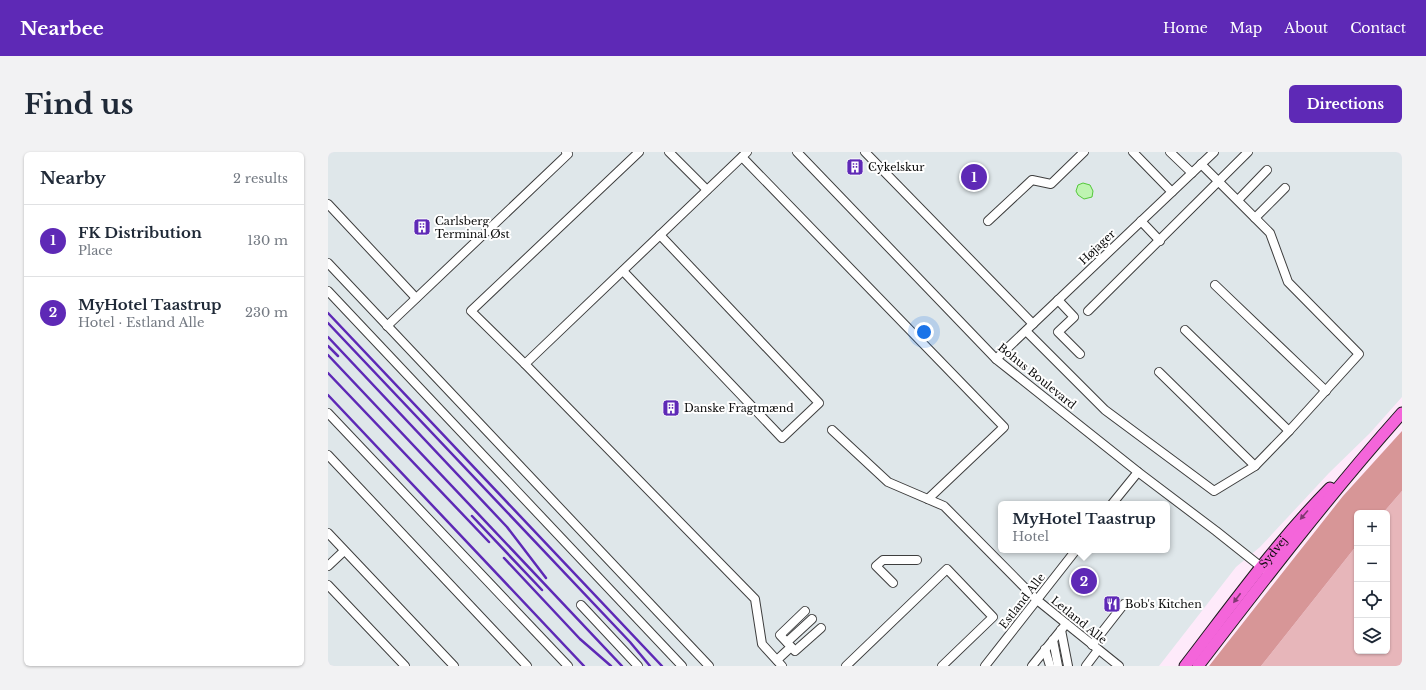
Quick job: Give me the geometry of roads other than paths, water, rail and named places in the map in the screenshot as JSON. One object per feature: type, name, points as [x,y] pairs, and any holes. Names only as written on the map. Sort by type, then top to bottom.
[{"type":"main road","name":"Sydvej","points":[[1198,666],[1269,574],[1371,448],[1402,413]]},
{"type":"main road","name":"Sydvej","points":[[1185,666],[1260,566],[1307,512],[1371,448]]},
{"type":"street","points":[[387,326],[568,154],[566,152]]},
{"type":"street","points":[[639,152],[471,311],[525,364],[755,599],[762,644],[780,663],[787,643],[808,615]]},
{"type":"street","points":[[669,152],[707,190]]},
{"type":"street","name":"Bohus Boulevard","points":[[797,152],[996,359],[1269,574]]},
{"type":"street","points":[[865,152],[1033,324]]},
{"type":"street","points":[[988,221],[1032,180],[1051,184],[1084,152]]},
{"type":"street","points":[[1133,152],[1172,192]]},
{"type":"street","points":[[1170,152],[1192,173]]},
{"type":"street","name":"Højager","points":[[996,359],[1214,152]]},
{"type":"street","points":[[1088,311],[1248,152]]},
{"type":"street","points":[[525,364],[745,155],[1004,426],[928,499]]},
{"type":"street","points":[[1026,330],[1105,410],[1214,491],[1255,466],[1359,354],[1288,282],[1270,233],[1201,164]]},
{"type":"street","points":[[1238,200],[1267,170]]},
{"type":"street","points":[[1255,218],[1285,188]]},
{"type":"street","points":[[328,204],[416,298]]},
{"type":"street","points":[[1141,222],[1160,241]]},
{"type":"street","points":[[624,271],[782,438],[819,403],[660,235]]},
{"type":"street","points":[[328,263],[709,666]]},
{"type":"street","points":[[1215,285],[1326,391]]},
{"type":"street","points":[[328,292],[682,666]]},
{"type":"street","points":[[1058,300],[1074,317],[1058,332],[1080,354]]},
{"type":"street","points":[[1185,330],[1289,431]]},
{"type":"street","points":[[1159,372],[1255,466]]},
{"type":"street","points":[[328,413],[568,666]]},
{"type":"street","name":"Letland Alle","points":[[832,430],[888,482],[944,506],[1064,627],[1119,666]]},
{"type":"street","points":[[328,455],[527,666]]},
{"type":"street","points":[[1114,501],[1138,472]]},
{"type":"street","points":[[328,533],[454,666]]},
{"type":"street","points":[[328,566],[344,551]]},
{"type":"street","name":"Estland Alle","points":[[986,666],[1074,553]]},
{"type":"street","points":[[893,583],[876,566],[883,560],[917,560]]},
{"type":"street","points":[[846,666],[947,570],[993,617],[942,666]]},
{"type":"street","points":[[328,585],[405,666]]},
{"type":"street","points":[[1089,664],[1095,648],[1124,604]]},
{"type":"street","points":[[581,605],[638,666]]},
{"type":"street","points":[[1032,666],[1039,662],[1045,649],[1064,627]]},
{"type":"street","points":[[1064,627],[1068,666]]},
{"type":"street","points":[[787,643],[795,651],[821,628]]},
{"type":"street","points":[[1053,640],[1058,666]]},
{"type":"street","points":[[1045,649],[1050,666]]},
{"type":"street","points":[[696,666],[702,659]]},
{"type":"railway","points":[[328,313],[662,666]]},
{"type":"railway","points":[[328,323],[630,642],[650,666]]},
{"type":"railway","points":[[328,337],[507,527],[546,578]]},
{"type":"railway","points":[[328,346],[338,356]]},
{"type":"railway","points":[[328,355],[622,666]]},
{"type":"railway","points":[[328,373],[489,542]]},
{"type":"railway","points":[[328,395],[584,666]]},
{"type":"railway","points":[[472,516],[542,590]]},
{"type":"railway","points":[[504,558],[580,639],[611,666]]},
{"type":"place","name":"Cykelskur","points":[[855,167]]},
{"type":"place","name":"FK Distribution","points":[[974,177]]},
{"type":"place","name":"Carlsberg Terminal Øst","points":[[422,227]]},
{"type":"place","name":"Danske Fragtmænd","points":[[671,408]]},
{"type":"place","name":"MyHotel Taastrup","points":[[1084,581]]},
{"type":"place","name":"Bob's Kitchen","points":[[1112,604]]}]
